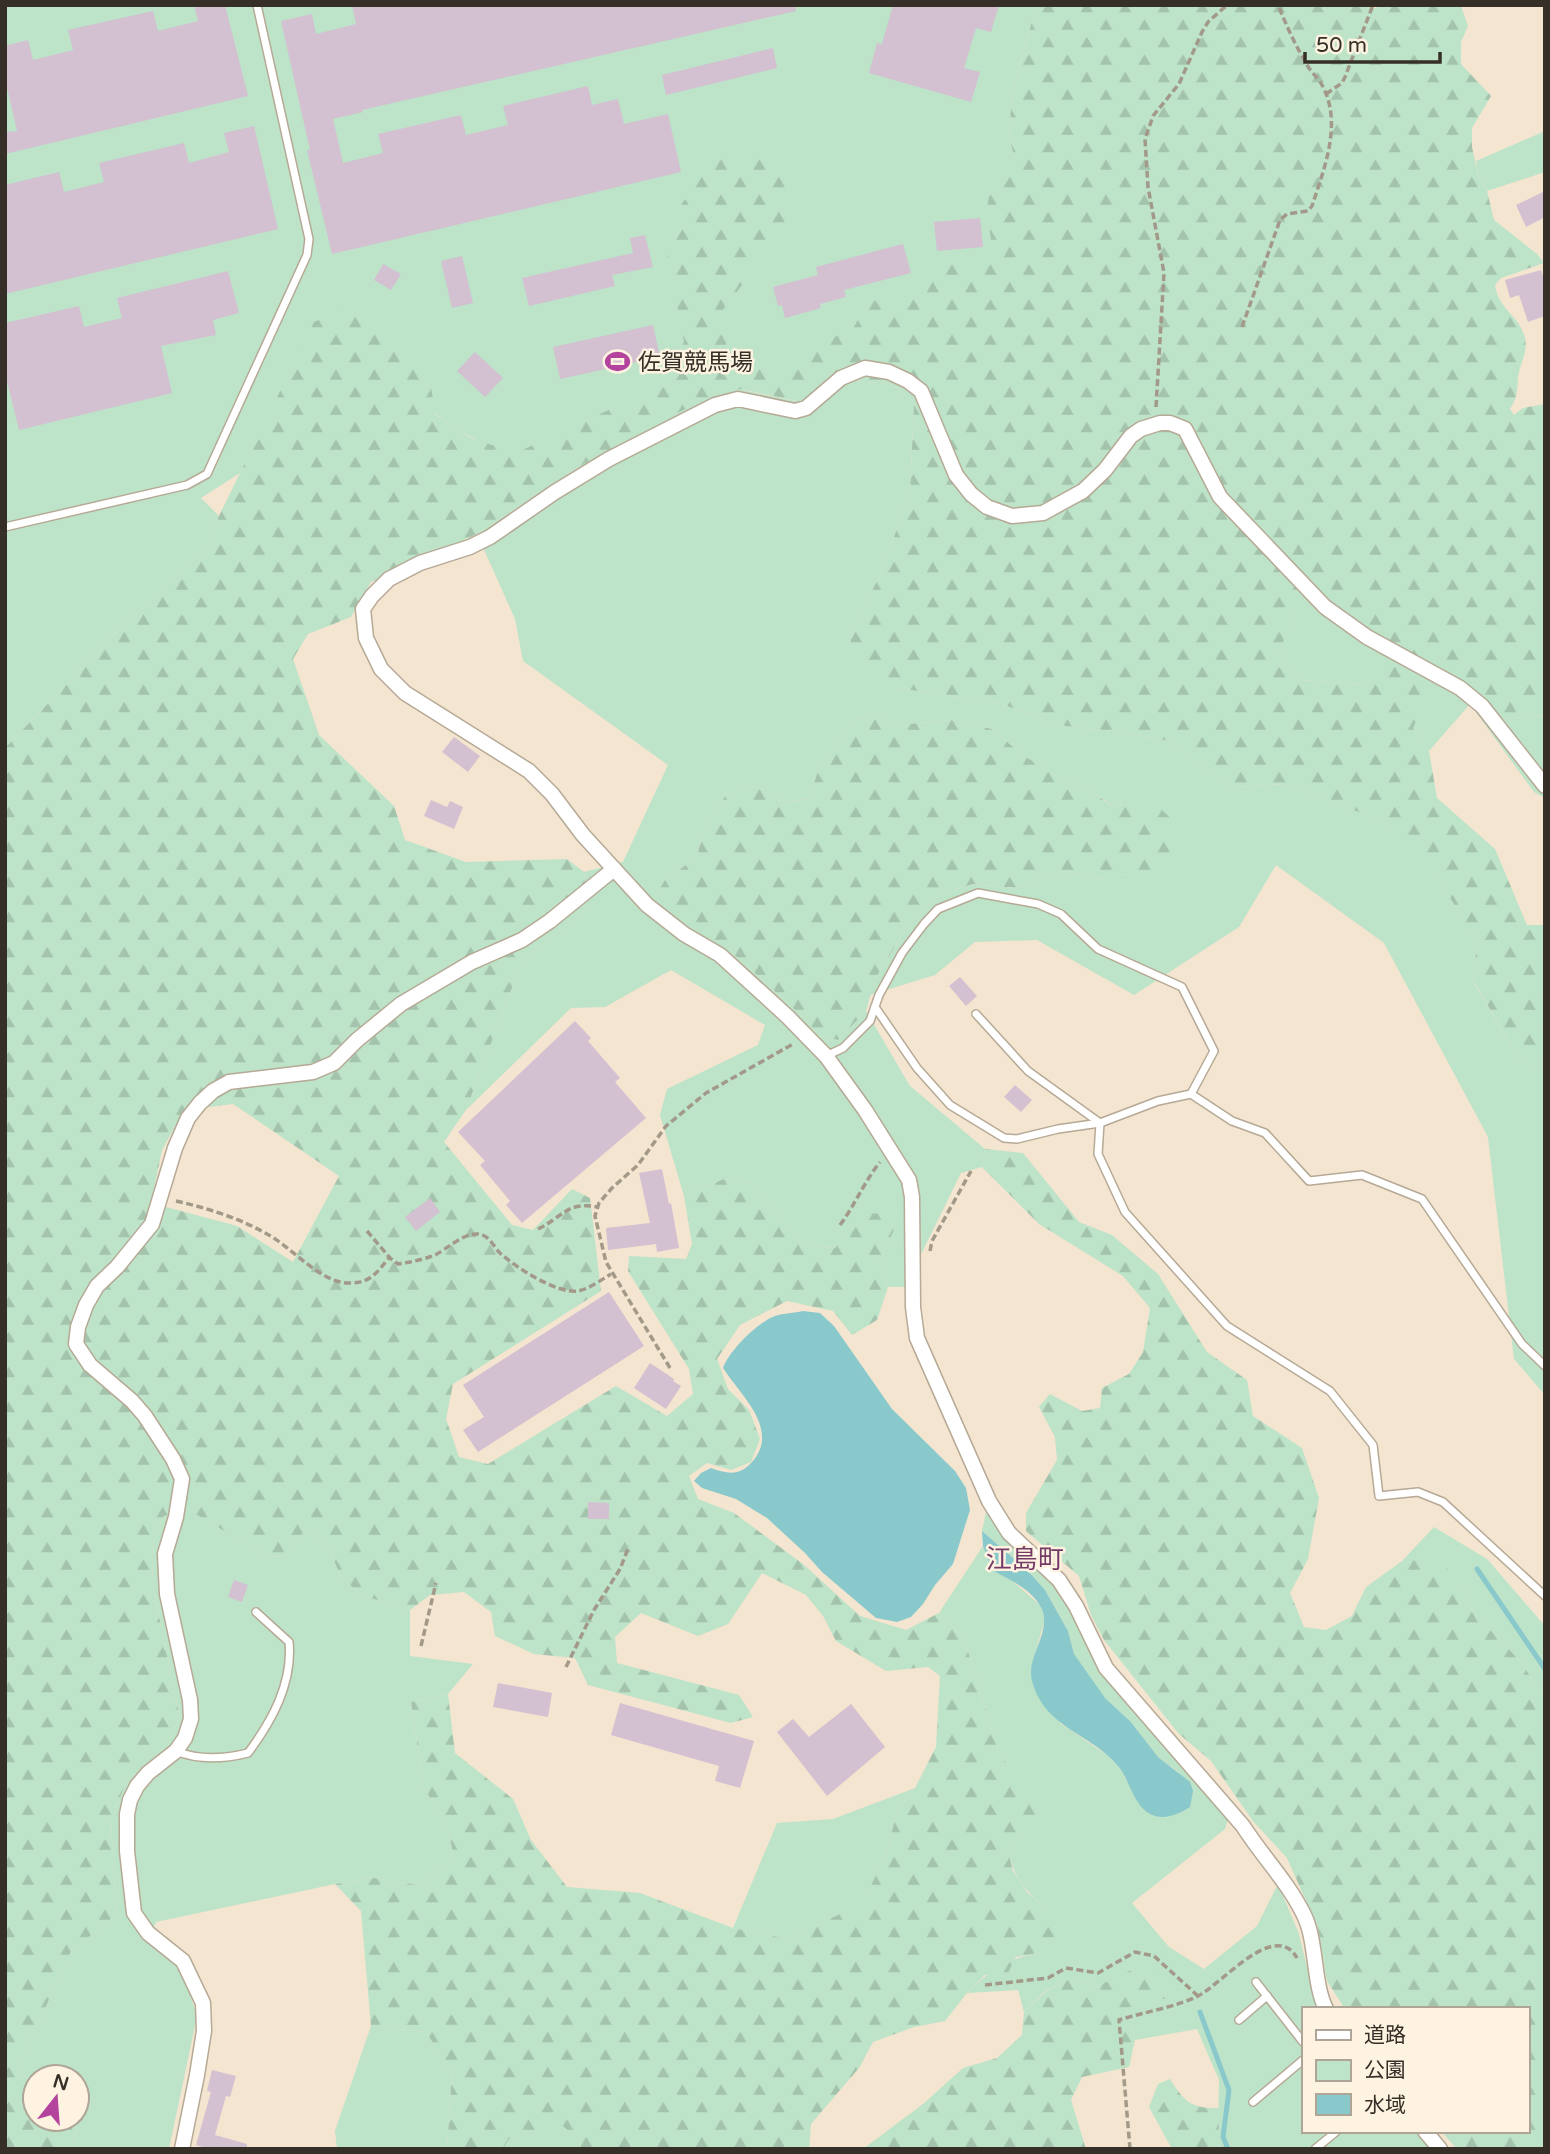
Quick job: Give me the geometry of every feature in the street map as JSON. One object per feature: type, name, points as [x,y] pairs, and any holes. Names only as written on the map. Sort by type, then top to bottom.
[{"type":"street","points":[[1326,2007],[1305,1917],[1277,1872],[1257,1848],[1244,1826],[1105,1668],[1076,1606],[1059,1580],[1009,1533],[989,1501],[917,1338],[913,1307],[912,1198],[909,1180],[865,1110],[826,1056],[807,1036],[720,955],[684,934],[647,905],[529,771],[405,693],[381,669],[366,638],[363,609],[389,579],[420,563],[470,547],[490,537],[609,459],[715,405],[738,399],[795,411],[806,408],[841,378],[865,368],[889,372],[921,391],[957,475],[971,494],[987,507],[1012,516],[1043,513],[1083,491],[1105,470],[1131,436],[1141,429],[1170,423],[1185,429],[1220,497],[1325,607],[1367,637],[1460,688],[1482,706],[1545,786]]},
{"type":"street","points":[[182,2149],[204,2031],[203,2003],[183,1961],[148,1933],[134,1913],[127,1851],[127,1814],[137,1786],[148,1773],[176,1751],[185,1738],[191,1719],[167,1594],[165,1554],[176,1517],[182,1479],[173,1459],[145,1416],[132,1401],[90,1365],[76,1344],[78,1327],[97,1286],[117,1267],[152,1224],[175,1147],[188,1118],[200,1102],[229,1082],[313,1072],[334,1063],[401,1004],[472,962],[522,940],[614,869]]},
{"type":"street","points":[[1427,2133],[1440,2149]]},
{"type":"lane","points":[[5,527],[187,485],[207,474],[307,256],[309,239],[257,5]]},
{"type":"lane","points":[[826,1056],[843,1048],[870,1021],[879,995],[902,953],[938,909],[978,893],[1038,904],[1061,914],[1098,949],[1182,987],[1214,1051],[1191,1094]]},
{"type":"lane","points":[[875,1007],[917,1068],[950,1105],[1004,1138],[1017,1139],[1100,1123],[1158,1101],[1191,1094],[1233,1121],[1265,1133],[1309,1181],[1362,1175],[1422,1199],[1522,1344],[1545,1366]]},
{"type":"lane","points":[[976,1014],[1028,1071],[1100,1123]]},
{"type":"lane","points":[[1100,1123],[1098,1154],[1125,1212],[1227,1326],[1330,1391],[1373,1445],[1380,1496],[1418,1492],[1443,1502],[1545,1596]]},
{"type":"lane","points":[[176,1751],[190,1757],[226,1758],[248,1753],[267,1727],[283,1692],[291,1661],[289,1642],[256,1612]]},
{"type":"lane","points":[[1256,1982],[1302,2041]]},
{"type":"lane","points":[[1239,2020],[1267,1996]]},
{"type":"lane","points":[[1253,2102],[1302,2061]]},
{"type":"lane","points":[[1315,2149],[1335,2133]]},
{"type":"path","points":[[1160,423],[1156,406],[1164,273],[1148,187],[1145,139],[1153,116],[1179,84],[1208,22],[1227,5]]},
{"type":"path","points":[[1242,327],[1280,220],[1287,214],[1308,211],[1312,206],[1329,154],[1331,116],[1326,94],[1295,43],[1278,5]]},
{"type":"path","points":[[1326,94],[1342,83],[1373,5]]},
{"type":"path","points":[[670,1368],[611,1274],[595,1216],[599,1203],[638,1165],[666,1126],[706,1093],[807,1036]]},
{"type":"path","points":[[840,1225],[850,1212],[866,1180],[891,1152]]},
{"type":"path","points":[[929,1254],[932,1241],[971,1171]]},
{"type":"path","points":[[160,1198],[194,1205],[240,1221],[278,1240],[310,1266],[349,1283],[371,1279],[390,1258]]},
{"type":"path","points":[[538,1229],[570,1206],[584,1204],[598,1207]]},
{"type":"path","points":[[367,1231],[398,1264],[437,1254],[473,1234],[482,1235],[522,1269],[558,1287],[576,1292],[611,1274]]},
{"type":"path","points":[[566,1667],[594,1610],[620,1569],[629,1546]]},
{"type":"path","points":[[421,1646],[436,1583]]},
{"type":"path","points":[[1130,2149],[1119,2020],[1198,1996],[1264,1947],[1282,1944],[1293,1951],[1299,1962]]},
{"type":"path","points":[[985,1985],[1048,1978],[1066,1968],[1098,1973],[1135,1952],[1154,1956],[1198,1996]]},
{"type":"green space","points":[[5,5],[1039,5],[1035,10],[1012,93],[1009,137],[1015,159],[1043,186],[1116,220],[743,390],[805,403],[831,379],[891,384],[914,402],[910,493],[880,575],[849,636],[898,688],[1002,704],[1057,725],[1165,740],[1232,787],[1286,784],[1374,818],[1418,847],[1477,940],[1473,981],[1518,1058],[1545,1073],[1545,1395],[1514,1359],[1488,1137],[1384,943],[1276,865],[1239,927],[1134,995],[1037,940],[975,942],[935,975],[870,995],[875,979],[910,923],[942,893],[973,884],[1015,888],[1062,871],[1105,880],[1153,803],[1111,805],[1096,794],[1054,775],[1020,753],[992,729],[951,720],[898,725],[870,715],[852,722],[817,774],[809,799],[782,802],[754,785],[726,795],[713,814],[701,840],[697,857],[665,880],[655,896],[690,927],[737,957],[801,1015],[819,1036],[838,1040],[866,1011],[910,1086],[985,1149],[982,1167],[961,1173],[905,1287],[888,1287],[879,1263],[894,1230],[863,1214],[835,1248],[802,1245],[752,1184],[724,1179],[684,1196],[660,1115],[667,1089],[758,1045],[765,1025],[671,970],[605,1007],[571,1008],[466,1110],[522,961],[587,908],[584,872],[623,862],[668,765],[523,661],[515,619],[477,534],[579,467],[508,452],[469,436],[421,402],[349,334],[240,473],[201,498],[219,516],[208,547],[117,632],[5,748]]},
{"type":"green space","points":[[1039,5],[1370,5],[1372,9],[1385,5],[1461,6],[1468,26],[1461,42],[1461,64],[1491,96],[1472,128],[1472,147],[1479,179],[1487,191],[1494,220],[1537,254],[1544,263],[1501,278],[1495,285],[1500,300],[1519,324],[1526,343],[1516,397],[1510,409],[1514,415],[1523,408],[1545,404],[1545,715],[1502,719],[1463,682],[1407,656],[1325,597],[1298,604],[1279,652],[1299,680],[1366,684],[1394,663],[1429,690],[1413,728],[1429,751],[1437,798],[1495,849],[1527,925],[1545,925],[1545,1073],[1518,1058],[1473,980],[1477,940],[1418,848],[1374,818],[1286,784],[1232,787],[1165,740],[1057,725],[1002,704],[898,688],[861,671],[849,636],[880,575],[910,493],[914,402],[891,384],[831,379],[806,403],[741,389],[683,410],[580,466],[477,534],[371,582],[351,617],[308,634],[293,659],[319,735],[394,806],[405,840],[466,862],[567,859],[584,872],[587,908],[522,961],[466,1110],[444,1142],[512,1225],[533,1230],[572,1189],[590,1198],[601,1291],[453,1384],[446,1419],[459,1457],[488,1464],[616,1386],[667,1416],[693,1394],[689,1369],[628,1271],[629,1256],[686,1259],[692,1244],[684,1196],[724,1179],[752,1184],[802,1245],[835,1248],[863,1213],[885,1214],[894,1230],[879,1263],[888,1287],[877,1320],[852,1335],[833,1311],[787,1301],[740,1325],[717,1359],[728,1389],[749,1410],[760,1439],[751,1462],[731,1470],[707,1463],[689,1476],[698,1499],[734,1513],[803,1564],[860,1616],[906,1630],[939,1613],[964,1638],[998,1751],[1038,1810],[1021,1837],[1007,1848],[1013,1871],[1027,1892],[1047,1909],[1055,1938],[1042,1952],[1016,1957],[1007,1975],[985,1975],[945,2021],[914,2027],[873,2042],[859,2068],[811,2124],[809,2149],[580,2149],[581,2142],[563,2126],[509,2139],[503,2149],[447,2149],[452,2073],[426,2032],[371,2026],[361,1911],[335,1884],[374,1878],[423,1886],[454,1857],[446,1821],[424,1789],[411,1702],[448,1694],[455,1753],[513,1799],[531,1840],[567,1887],[640,1893],[733,1928],[788,1939],[863,1903],[887,1851],[897,1811],[915,1788],[936,1747],[940,1676],[928,1667],[886,1671],[836,1641],[823,1616],[806,1595],[762,1573],[728,1624],[698,1636],[641,1613],[615,1637],[617,1663],[739,1695],[753,1717],[731,1723],[588,1685],[575,1658],[534,1654],[495,1636],[491,1612],[464,1592],[430,1595],[410,1610],[361,1595],[341,1577],[325,1540],[304,1532],[284,1556],[269,1557],[187,1509],[164,1516],[154,1537],[152,1583],[180,1718],[166,1746],[126,1782],[111,1821],[116,1915],[71,1951],[19,2066],[21,2133],[75,2133],[70,2149],[5,2149],[5,748],[117,632],[208,547],[219,516],[314,322],[343,309],[378,322],[427,366],[436,415],[471,438],[516,453],[669,382],[684,341],[668,258],[672,217],[718,155],[776,159],[793,186],[783,232],[722,311],[728,359],[777,367],[854,327],[868,302],[925,292],[941,267],[993,255],[987,209],[991,184],[1019,174],[1009,137],[1012,93],[1035,10]],"holes":[[[233,1104],[339,1176],[293,1262],[237,1226],[151,1203],[162,1150],[184,1110]]]},
{"type":"green space","points":[[1545,131],[1545,172],[1487,191],[1479,179],[1476,161]]},
{"type":"green space","points":[[1325,597],[1407,656],[1463,682],[1502,719],[1545,715],[1545,798],[1534,792],[1470,704],[1429,751],[1413,728],[1366,684],[1299,680],[1279,652],[1298,603]]},
{"type":"green space","points":[[870,715],[898,725],[951,720],[992,729],[1020,753],[1054,775],[1096,794],[1110,805],[1153,802],[1176,823],[1173,854],[1161,874],[1105,880],[1062,871],[1015,888],[973,884],[942,893],[910,923],[875,979],[866,1011],[838,1040],[819,1036],[801,1015],[737,957],[666,913],[655,896],[665,880],[697,857],[701,840],[713,814],[726,795],[754,785],[782,802],[809,799],[817,774],[852,722]]},
{"type":"green space","points":[[985,1149],[1023,1153],[1079,1222],[1112,1235],[1158,1274],[1207,1352],[1247,1380],[1253,1416],[1302,1448],[1319,1498],[1308,1559],[1290,1593],[1304,1627],[1326,1630],[1352,1616],[1366,1587],[1402,1561],[1438,1559],[1462,1584],[1473,1612],[1521,1662],[1545,1699],[1545,2149],[1457,2149],[1443,2133],[1529,2133],[1529,2007],[1344,2007],[1327,1981],[1318,1928],[1287,1858],[1253,1821],[1211,1761],[1179,1734],[1104,1640],[1091,1615],[1079,1576],[1026,1531],[1026,1513],[1057,1460],[1055,1437],[1039,1407],[1050,1394],[1082,1411],[1100,1408],[1102,1388],[1129,1374],[1143,1352],[1150,1308],[1123,1276],[1039,1224],[982,1167]]},
{"type":"green space","points":[[188,1509],[269,1557],[284,1556],[304,1532],[325,1540],[341,1577],[361,1595],[410,1610],[410,1656],[473,1664],[448,1694],[411,1702],[424,1789],[446,1821],[454,1857],[423,1886],[374,1878],[156,1922],[148,1943],[182,1971],[197,2016],[169,2149],[70,2149],[75,2133],[91,2133],[91,2063],[21,2063],[21,2070],[19,2066],[71,1951],[116,1915],[111,1821],[126,1782],[166,1746],[180,1718],[152,1583],[154,1537],[164,1516]]},
{"type":"green space","points":[[986,1512],[1059,1585],[1102,1668],[1229,1817],[1225,1829],[1132,1903],[1169,1947],[1204,1969],[1257,1926],[1278,1884],[1299,1934],[1317,2007],[1302,2007],[1302,2133],[1419,2133],[1432,2149],[1227,2149],[1218,2137],[1219,2080],[1197,2029],[1135,2040],[1126,2008],[1098,1986],[1070,1979],[1045,1991],[1024,2012],[1018,1990],[967,1993],[1001,1966],[1042,1952],[1047,1909],[1026,1889],[1013,1868],[1007,1848],[1021,1837],[1016,1779],[998,1751],[964,1638],[939,1613],[983,1546],[992,1570],[1011,1580],[1040,1605],[1045,1619],[1033,1661],[1060,1723],[1107,1755],[1119,1767],[1138,1801],[1178,1772],[1158,1757],[1131,1722],[1105,1698],[1083,1670],[1074,1654],[1068,1631],[1045,1590],[1027,1570],[982,1531]]},
{"type":"green space","points":[[1434,1527],[1487,1559],[1545,1626],[1545,1699],[1521,1662],[1473,1612],[1462,1584],[1402,1561]]},
{"type":"green space","points":[[915,1788],[897,1811],[887,1851],[863,1904],[788,1939],[733,1928],[777,1823],[833,1819]]},
{"type":"green space","points":[[1144,1964],[1175,1982],[1180,1995],[1126,2008],[1135,2040],[1129,2067],[1082,2077],[1071,2100],[1086,2149],[863,2149],[923,2104],[963,2068],[997,2058],[1022,2035],[1024,2012],[1046,1991],[1070,1979],[1098,1986]]},
{"type":"green space","points":[[371,2026],[426,2032],[452,2073],[447,2149],[337,2149],[335,2131]]},
{"type":"green space","points":[[1170,2079],[1185,2099],[1195,2105],[1220,2108],[1218,2137],[1227,2149],[1172,2149],[1149,2107],[1158,2084]]},
{"type":"green space","points":[[563,2125],[581,2142],[580,2149],[503,2149],[509,2139]]},
{"type":"water","points":[[803,1311],[820,1313],[834,1326],[892,1409],[955,1471],[966,1488],[970,1510],[953,1564],[911,1617],[897,1622],[876,1618],[822,1572],[767,1518],[736,1499],[702,1488],[694,1481],[701,1473],[711,1468],[728,1472],[742,1470],[759,1451],[762,1438],[755,1413],[723,1368],[738,1346],[768,1319]]},
{"type":"water","points":[[982,1531],[1027,1570],[1045,1590],[1068,1631],[1074,1654],[1105,1698],[1131,1722],[1158,1757],[1190,1782],[1193,1791],[1190,1807],[1166,1817],[1155,1816],[1144,1810],[1118,1766],[1047,1710],[1038,1697],[1031,1671],[1044,1623],[1043,1613],[1030,1593],[992,1570],[983,1546]]},
{"type":"building","points":[[194,5],[225,5],[248,96],[5,154],[5,132],[17,131],[5,79],[5,46],[28,40],[33,60],[73,50],[68,30],[153,11],[158,31],[198,21]]},
{"type":"building","points":[[352,5],[795,5],[796,11],[362,110],[363,112],[333,119],[343,163],[383,153],[378,134],[461,115],[466,135],[508,125],[503,106],[588,86],[592,105],[618,99],[624,124],[668,114],[681,172],[332,254],[307,150],[310,150],[281,21],[312,14],[316,34],[356,24]]},
{"type":"building","points":[[893,5],[999,5],[991,32],[976,28],[964,68],[980,72],[971,102],[869,73],[877,43],[882,44]]},
{"type":"building","points":[[773,48],[777,68],[666,95],[662,75]]},
{"type":"building","points":[[254,126],[278,229],[5,294],[5,185],[59,172],[64,192],[104,182],[99,163],[184,143],[189,163],[229,152],[224,133]]},
{"type":"building","points":[[1545,191],[1545,217],[1526,227],[1516,205]]},
{"type":"building","points":[[980,218],[983,247],[937,251],[934,222]]},
{"type":"building","points":[[645,235],[653,267],[612,275],[615,286],[529,306],[522,278],[633,253],[630,238]]},
{"type":"building","points":[[903,244],[911,273],[844,290],[846,297],[820,304],[821,308],[785,318],[782,305],[778,306],[773,287],[818,275],[816,267]]},
{"type":"building","points":[[462,256],[473,303],[452,308],[441,261]]},
{"type":"building","points":[[383,264],[401,274],[391,290],[374,280]]},
{"type":"building","points":[[1541,270],[1545,282],[1545,316],[1528,322],[1519,295],[1510,298],[1505,280]]},
{"type":"building","points":[[228,271],[239,313],[213,320],[216,335],[161,346],[172,393],[19,430],[5,373],[5,323],[79,306],[84,327],[122,318],[117,298]]},
{"type":"building","points":[[653,325],[660,357],[560,379],[553,347]]},
{"type":"building","points":[[475,352],[503,378],[485,397],[457,371]]},
{"type":"building","points":[[454,737],[480,756],[468,772],[442,752]]},
{"type":"building","points":[[431,800],[447,807],[450,801],[463,807],[454,829],[424,816]]},
{"type":"building","points":[[960,977],[977,996],[966,1006],[949,986]]},
{"type":"building","points":[[575,1021],[591,1038],[588,1041],[620,1078],[615,1082],[646,1118],[522,1223],[506,1205],[510,1201],[480,1165],[485,1161],[458,1132]]},
{"type":"building","points":[[1015,1085],[1032,1100],[1021,1112],[1004,1097]]},
{"type":"building","points":[[662,1169],[679,1248],[657,1252],[656,1244],[608,1250],[606,1228],[650,1223],[639,1173]]},
{"type":"building","points":[[430,1198],[440,1212],[416,1231],[405,1217]]},
{"type":"building","points":[[609,1292],[644,1346],[478,1452],[463,1430],[484,1417],[463,1385]]},
{"type":"building","points":[[650,1363],[681,1386],[666,1409],[634,1388]]},
{"type":"building","points":[[588,1502],[609,1503],[609,1519],[588,1519]]},
{"type":"building","points":[[234,1580],[248,1585],[242,1602],[228,1597]]},
{"type":"building","points":[[498,1683],[552,1693],[548,1717],[493,1707]]},
{"type":"building","points":[[620,1703],[754,1741],[740,1788],[715,1781],[719,1766],[611,1735]]},
{"type":"building","points":[[851,1704],[885,1747],[827,1796],[777,1732],[793,1719],[809,1737]]},
{"type":"building","points":[[212,2070],[236,2076],[230,2097],[226,2096],[215,2135],[247,2144],[247,2149],[209,2149],[196,2145],[211,2092],[207,2091]]},
{"type":"waterway","points":[[1477,1569],[1545,1669]]},
{"type":"waterway","points":[[1200,2012],[1229,2090],[1223,2137],[1228,2149]]},
{"type":"place","name":"佐賀競馬場","points":[[618,362]]},
{"type":"district","name":"江島町","points":[[1025,1559]]}]
